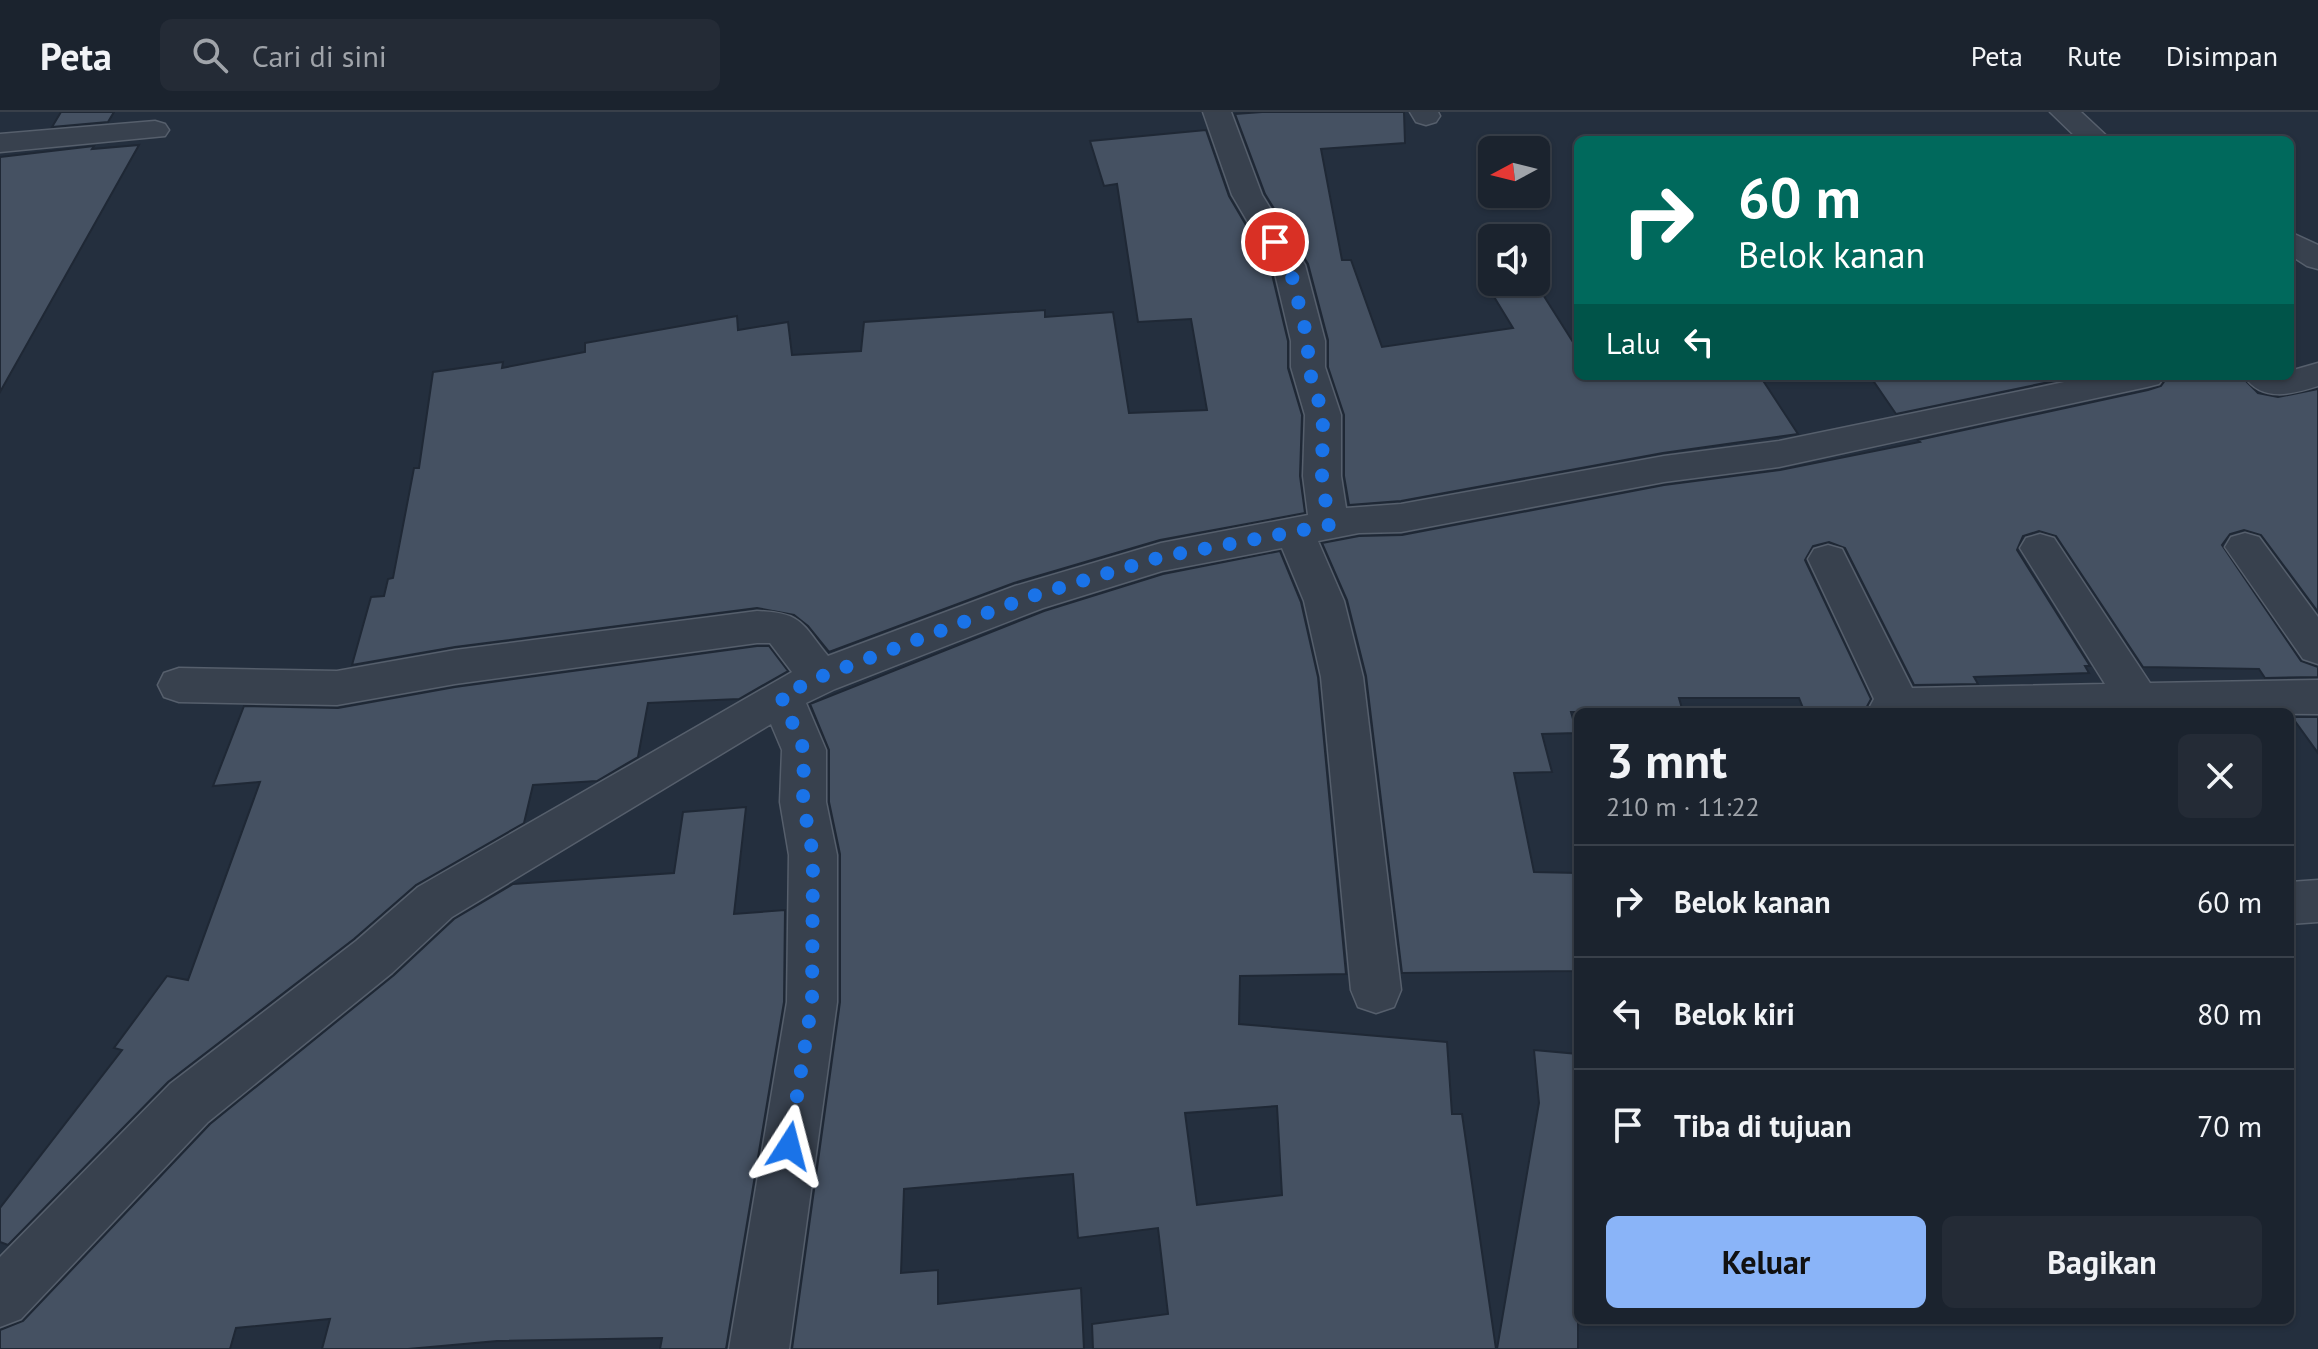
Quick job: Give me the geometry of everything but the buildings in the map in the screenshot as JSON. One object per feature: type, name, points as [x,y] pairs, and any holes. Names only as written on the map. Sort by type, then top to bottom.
[{"type":"street","points":[[1217,112],[1247,195],[1289,265],[1308,341],[1308,367],[1323,415],[1322,476],[1312,528],[1324,601],[1342,677],[1376,990]]},
{"type":"street","points":[[2064,112],[2091,136]]},
{"type":"street","points":[[0,143],[155,130]]},
{"type":"street","points":[[2294,244],[2318,259]]},
{"type":"street","points":[[2272,380],[2285,385],[2318,374]]},
{"type":"street","points":[[0,1298],[189,1103],[374,957],[435,902],[800,687],[1059,588],[1161,557],[1359,519],[1401,518],[1664,469],[1779,454],[2128,380]]},
{"type":"street","points":[[2245,547],[2318,648]]},
{"type":"street","points":[[2040,548],[2138,700]]},
{"type":"street","points":[[1828,559],[1894,708]]},
{"type":"street","points":[[179,685],[337,688],[455,667],[757,627],[781,628],[800,687],[803,802],[813,855],[812,1002],[759,1349]]},
{"type":"street","points":[[1921,708],[2318,697]]},
{"type":"street","points":[[2294,903],[2318,901]]},
{"type":"route","points":[[789,1146],[812,1002],[813,855],[803,802],[804,750],[781,696],[820,677],[1029,597],[1161,557],[1329,525],[1322,476],[1323,415],[1308,367],[1308,341],[1289,265],[1275,242]]}]
